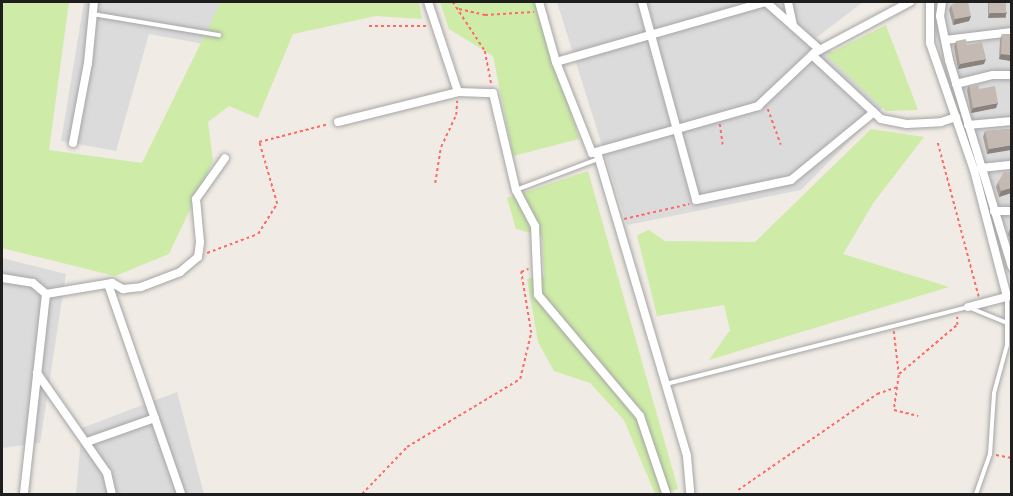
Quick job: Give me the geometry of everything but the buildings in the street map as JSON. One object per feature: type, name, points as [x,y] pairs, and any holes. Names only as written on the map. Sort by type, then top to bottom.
[{"type":"street","points":[[73,143],[94,2]]},
{"type":"street","points":[[428,2],[458,92]]},
{"type":"street","points":[[538,2],[556,63],[592,153],[598,155],[758,105],[812,55],[910,2]]},
{"type":"street","points":[[642,2],[696,200],[791,180],[874,112]]},
{"type":"street","points":[[556,63],[763,2],[820,50]]},
{"type":"street","points":[[788,2],[793,26]]},
{"type":"street","points":[[930,2],[930,44],[974,170],[1009,296],[968,307]]},
{"type":"street","points":[[942,2],[940,16],[956,84],[1011,267]]},
{"type":"street","points":[[945,40],[1011,32]]},
{"type":"street","points":[[812,55],[881,119],[907,124],[956,117]]},
{"type":"street","points":[[956,84],[993,75],[1011,75]]},
{"type":"street","points":[[338,122],[458,92],[494,93],[516,190],[535,226],[538,295],[640,417],[666,493]]},
{"type":"street","points":[[968,125],[1011,121]]},
{"type":"street","points":[[598,155],[687,456],[690,495]]},
{"type":"street","points":[[2,278],[33,284],[46,294],[108,284],[123,289],[141,288],[180,273],[198,257],[200,242],[196,199],[225,158]]},
{"type":"street","points":[[981,168],[1011,165]]},
{"type":"street","points":[[994,211],[1011,211]]},
{"type":"street","points":[[108,284],[181,495]]},
{"type":"street","points":[[24,495],[46,294]]},
{"type":"street","points":[[38,373],[107,473],[112,495]]},
{"type":"street","points":[[87,442],[155,418]]},
{"type":"lane","points":[[93,14],[219,35]]},
{"type":"lane","points":[[516,190],[598,155]]},
{"type":"lane","points":[[976,495],[990,454],[994,393],[1007,345],[1009,296]]},
{"type":"lane","points":[[664,384],[968,307],[1007,323]]},
{"type":"path","points":[[453,2],[485,51],[494,93]]},
{"type":"path","points":[[457,9],[485,15],[541,11]]},
{"type":"path","points":[[369,26],[436,26]]},
{"type":"path","points":[[435,183],[441,147],[456,115],[458,92]]},
{"type":"path","points":[[765,99],[781,145]]},
{"type":"path","points":[[719,117],[723,145]]},
{"type":"path","points":[[198,257],[258,234],[277,204],[259,142],[338,122]]},
{"type":"path","points":[[938,143],[981,304]]},
{"type":"path","points":[[617,220],[652,215],[696,200]]},
{"type":"path","points":[[362,495],[407,447],[520,379],[531,333],[521,272],[537,265]]},
{"type":"path","points":[[899,374],[957,325],[957,310]]},
{"type":"path","points":[[894,326],[899,374],[894,410],[918,416]]},
{"type":"path","points":[[738,490],[877,394],[897,387]]},
{"type":"path","points":[[990,454],[1011,458]]},
{"type":"shaded area","points":[[84,2],[262,2],[215,46],[149,34],[116,151],[61,141]]},
{"type":"shaded area","points":[[557,2],[863,2],[816,38],[888,102],[801,190],[627,225]]},
{"type":"shaded area","points":[[939,2],[1011,2],[1011,280],[935,30]]},
{"type":"shaded area","points":[[2,258],[66,274],[40,443],[2,448]]},
{"type":"shaded area","points":[[177,392],[204,494],[76,494],[82,428]]},
{"type":"green space","points":[[2,2],[69,2],[49,150],[142,163],[221,2],[419,2],[422,19],[376,16],[293,34],[258,118],[229,106],[208,122],[213,161],[169,254],[115,276],[2,248]]},
{"type":"green space","points":[[440,2],[538,2],[579,139],[513,156],[493,56],[449,29]]},
{"type":"green space","points":[[886,25],[918,110],[886,111],[826,55]]},
{"type":"green space","points":[[871,129],[924,137],[874,202],[843,254],[949,287],[709,360],[730,330],[724,305],[657,316],[637,235],[649,230],[665,241],[755,242]]},
{"type":"green space","points":[[588,171],[678,489],[655,494],[624,420],[590,383],[554,371],[538,342],[527,279],[544,275],[542,236],[516,229],[507,198]]}]
